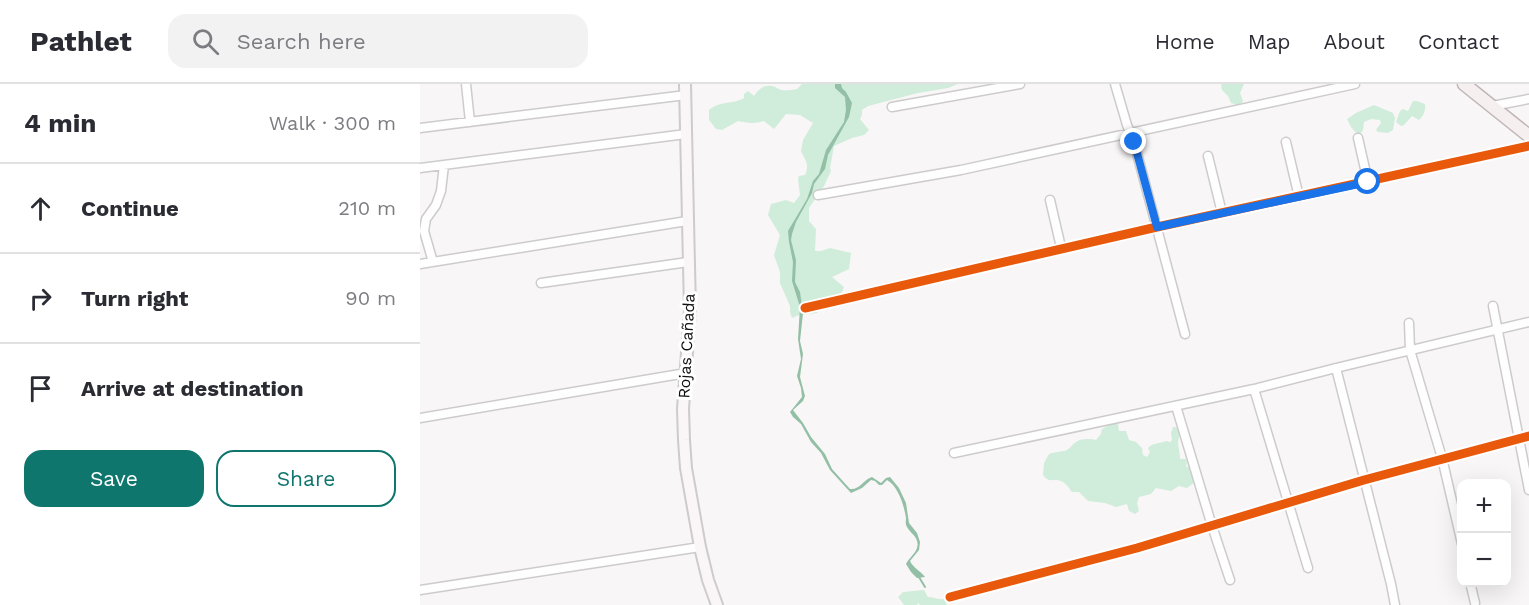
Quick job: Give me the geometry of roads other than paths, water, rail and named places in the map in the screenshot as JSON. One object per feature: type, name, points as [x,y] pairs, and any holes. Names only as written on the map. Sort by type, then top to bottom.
[{"type":"main road","points":[[1464,84],[1529,136]]},
{"type":"main road","name":"Rojas Cañada","points":[[686,90],[690,310],[684,409],[686,468],[700,547],[717,605]]},
{"type":"street","points":[[466,84],[470,122]]},
{"type":"street","points":[[892,107],[1020,84]]},
{"type":"street","points":[[1115,84],[1157,227],[1185,334]]},
{"type":"street","points":[[818,195],[961,170],[1355,84]]},
{"type":"street","points":[[420,128],[686,90]]},
{"type":"street","points":[[1492,106],[1529,99]]},
{"type":"street","points":[[420,168],[686,134]]},
{"type":"street","points":[[1358,138],[1368,182]]},
{"type":"street","points":[[1286,142],[1299,197]]},
{"type":"street","points":[[805,308],[1157,227],[1529,146]]},
{"type":"street","points":[[1208,156],[1222,213]]},
{"type":"street","points":[[433,262],[424,231],[426,219],[439,198],[444,165]]},
{"type":"street","points":[[1050,200],[1060,243],[1068,248]]},
{"type":"street","points":[[420,264],[687,221]]},
{"type":"street","points":[[541,283],[688,262]]},
{"type":"street","points":[[1493,306],[1529,490]]},
{"type":"street","points":[[954,453],[1254,390],[1529,322]]},
{"type":"street","points":[[1409,323],[1410,350],[1442,458],[1459,533]]},
{"type":"street","points":[[1336,368],[1395,605]]},
{"type":"street","points":[[420,418],[686,373]]},
{"type":"street","points":[[1254,390],[1308,568]]},
{"type":"street","points":[[1176,406],[1230,580]]},
{"type":"street","points":[[950,597],[1137,548],[1364,480],[1529,436]]},
{"type":"street","points":[[420,590],[700,547]]},
{"type":"street","points":[[1471,587],[1475,603]]},
{"type":"waterway","points":[[919,577],[925,587]]}]
